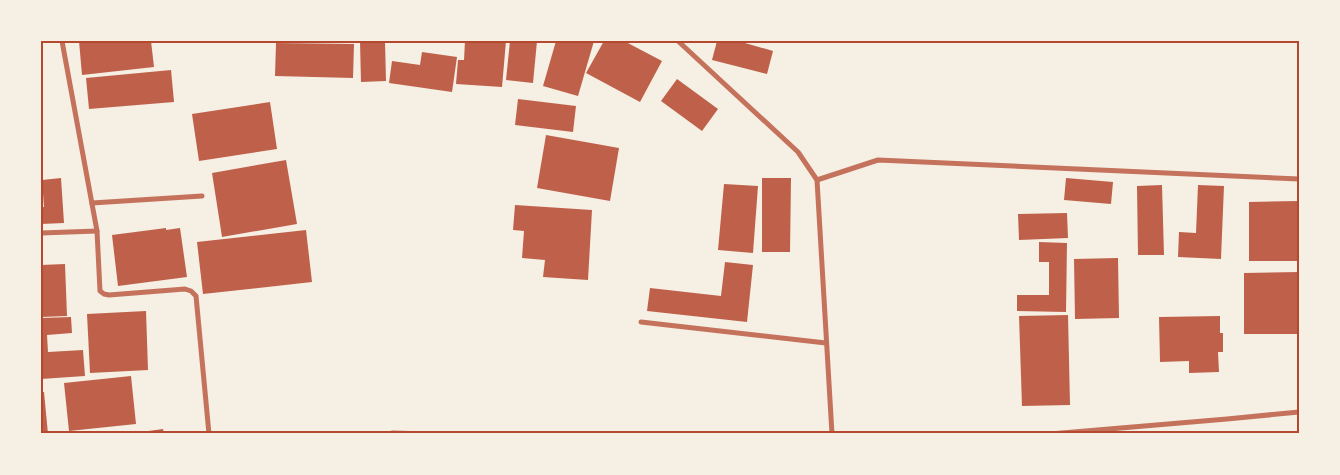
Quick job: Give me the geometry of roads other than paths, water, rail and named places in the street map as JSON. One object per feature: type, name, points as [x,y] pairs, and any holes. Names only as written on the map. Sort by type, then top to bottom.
[{"type":"street","points":[[62,41],[97,231],[100,291],[109,295],[185,288],[196,296],[210,434]]},
{"type":"street","points":[[678,41],[798,152],[817,180],[832,434]]},
{"type":"street","points":[[817,180],[878,160],[1299,179]]},
{"type":"street","points":[[92,203],[202,196]]},
{"type":"street","points":[[41,233],[97,231]]},
{"type":"street","points":[[640,322],[826,343]]},
{"type":"street","points":[[1050,434],[1299,412]]},
{"type":"street","points":[[390,434],[429,434]]}]
